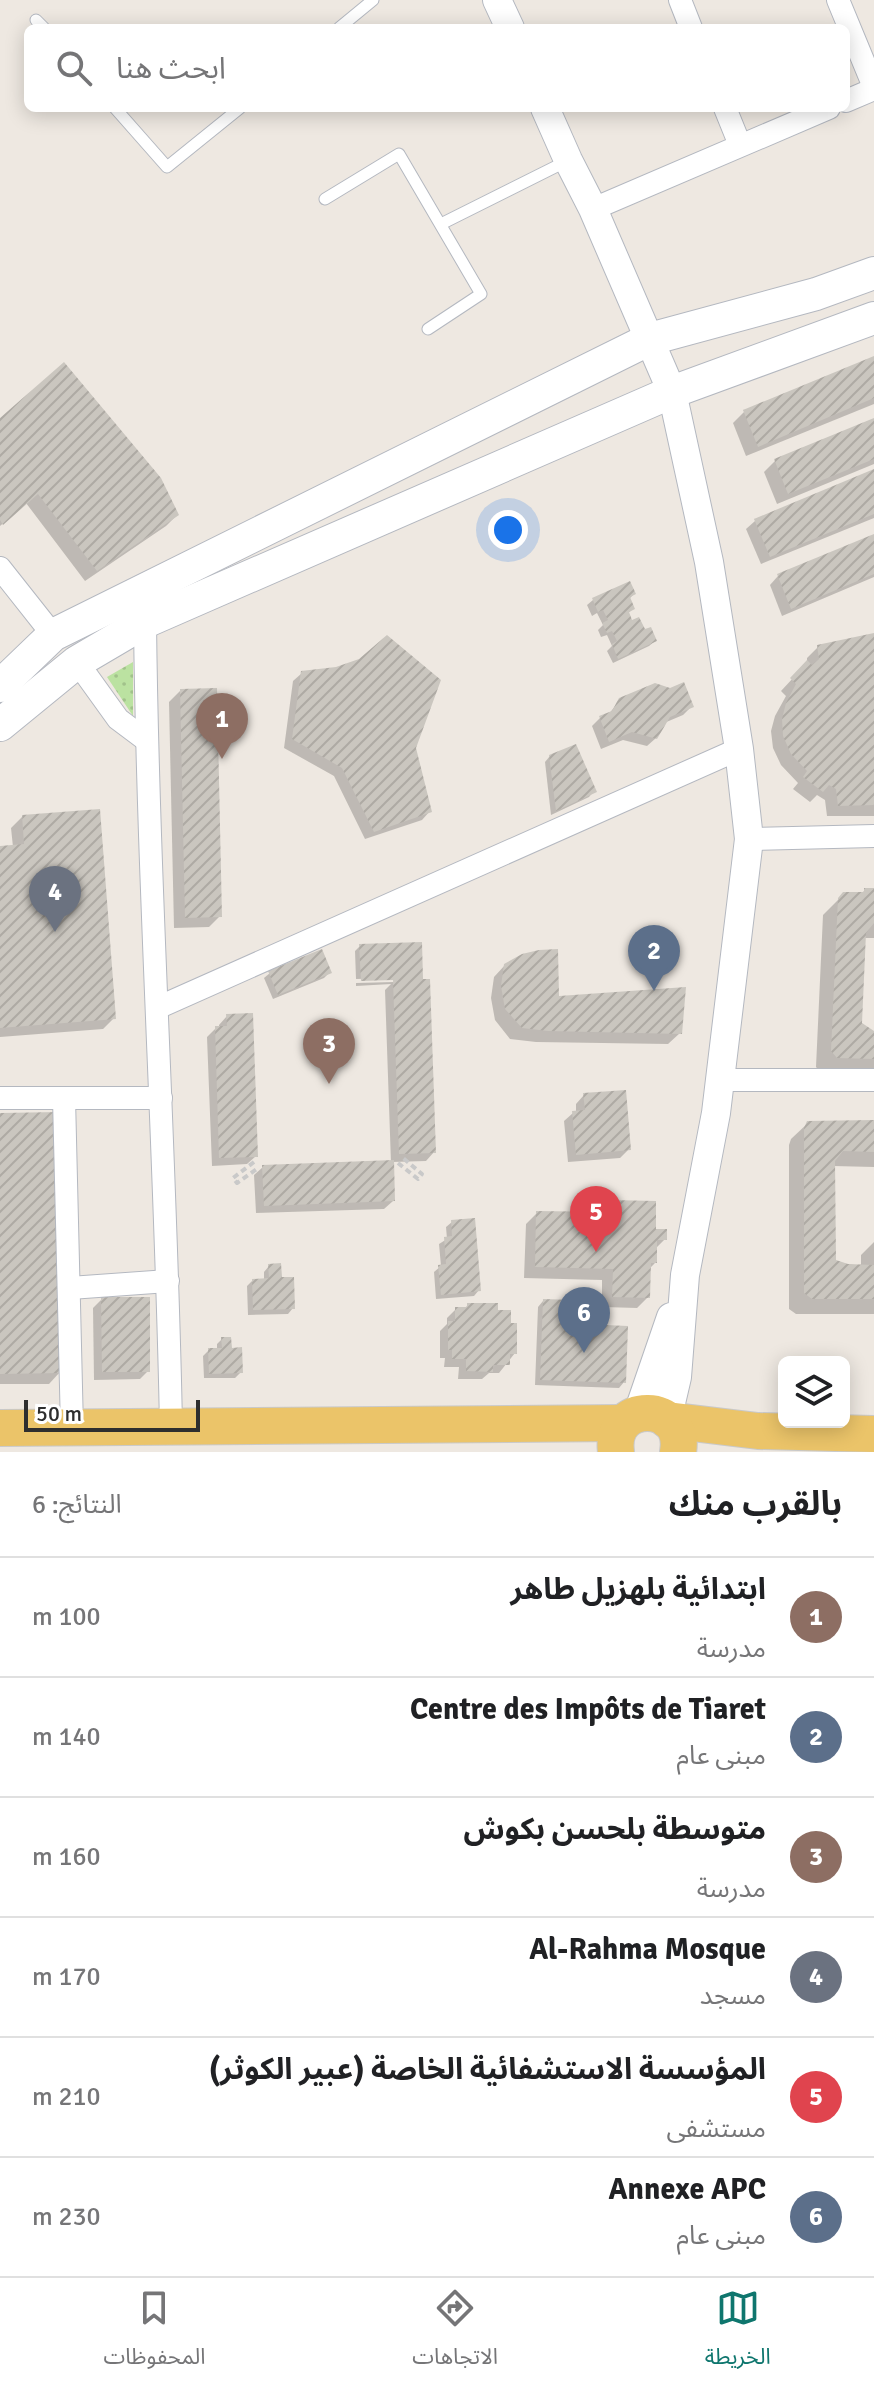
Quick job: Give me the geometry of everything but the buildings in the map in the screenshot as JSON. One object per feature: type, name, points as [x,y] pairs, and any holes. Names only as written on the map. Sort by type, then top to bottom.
[{"type":"main road","points":[[0,686],[53,635],[650,339],[816,294],[874,273]]},
{"type":"main road","points":[[0,725],[77,662],[145,622],[672,392],[874,318]]},
{"type":"main road","points":[[0,1428],[171,1426],[758,1431],[858,1440]]},
{"type":"street","points":[[499,0],[508,24]]},
{"type":"street","points":[[680,0],[687,24]]},
{"type":"street","points":[[838,0],[848,24]]},
{"type":"street","points":[[850,29],[874,88],[850,99]]},
{"type":"street","points":[[547,112],[593,209],[672,392],[709,562],[739,749],[749,839],[716,1113],[654,1430]]},
{"type":"street","points":[[727,112],[740,145]]},
{"type":"street","points":[[593,209],[819,112]]},
{"type":"street","points":[[0,568],[53,635]]},
{"type":"street","points":[[145,622],[146,740],[171,1426]]},
{"type":"street","points":[[77,662],[118,719],[146,740]]},
{"type":"street","points":[[157,1008],[739,749]]},
{"type":"street","points":[[749,839],[874,836]]},
{"type":"street","points":[[720,1080],[874,1080]]},
{"type":"street","points":[[0,1098],[161,1098]]},
{"type":"street","points":[[64,1098],[72,1428]]},
{"type":"street","points":[[654,1430],[681,1401],[677,1377],[685,1275]]},
{"type":"street","points":[[70,1288],[168,1281]]},
{"type":"lane","points":[[344,24],[373,0]]},
{"type":"lane","points":[[119,112],[167,167],[235,112]]},
{"type":"lane","points":[[325,199],[399,154],[481,294],[428,329]]},
{"type":"lane","points":[[441,224],[568,160]]},
{"type":"path","points":[[398,1163],[418,1179],[422,1174],[403,1158]]},
{"type":"path","points":[[254,1162],[233,1178],[237,1183],[258,1168]]},
{"type":"green space","points":[[133,662],[133,716],[107,677]]},
{"type":"place","name":"ابتدائية بلهزيل طاهر","points":[[222,759]]},
{"type":"place","name":"Al-Rahma Mosque","points":[[55,932]]},
{"type":"place","name":"Centre des Impôts de Tiaret","points":[[654,991]]},
{"type":"place","name":"متوسطة بلحسن بكوش","points":[[329,1084]]},
{"type":"place","name":"المؤسسة الاستشفائية الخاصة (عبير الكوثر)","points":[[596,1252]]},
{"type":"place","name":"Annexe APC","points":[[584,1353]]}]
